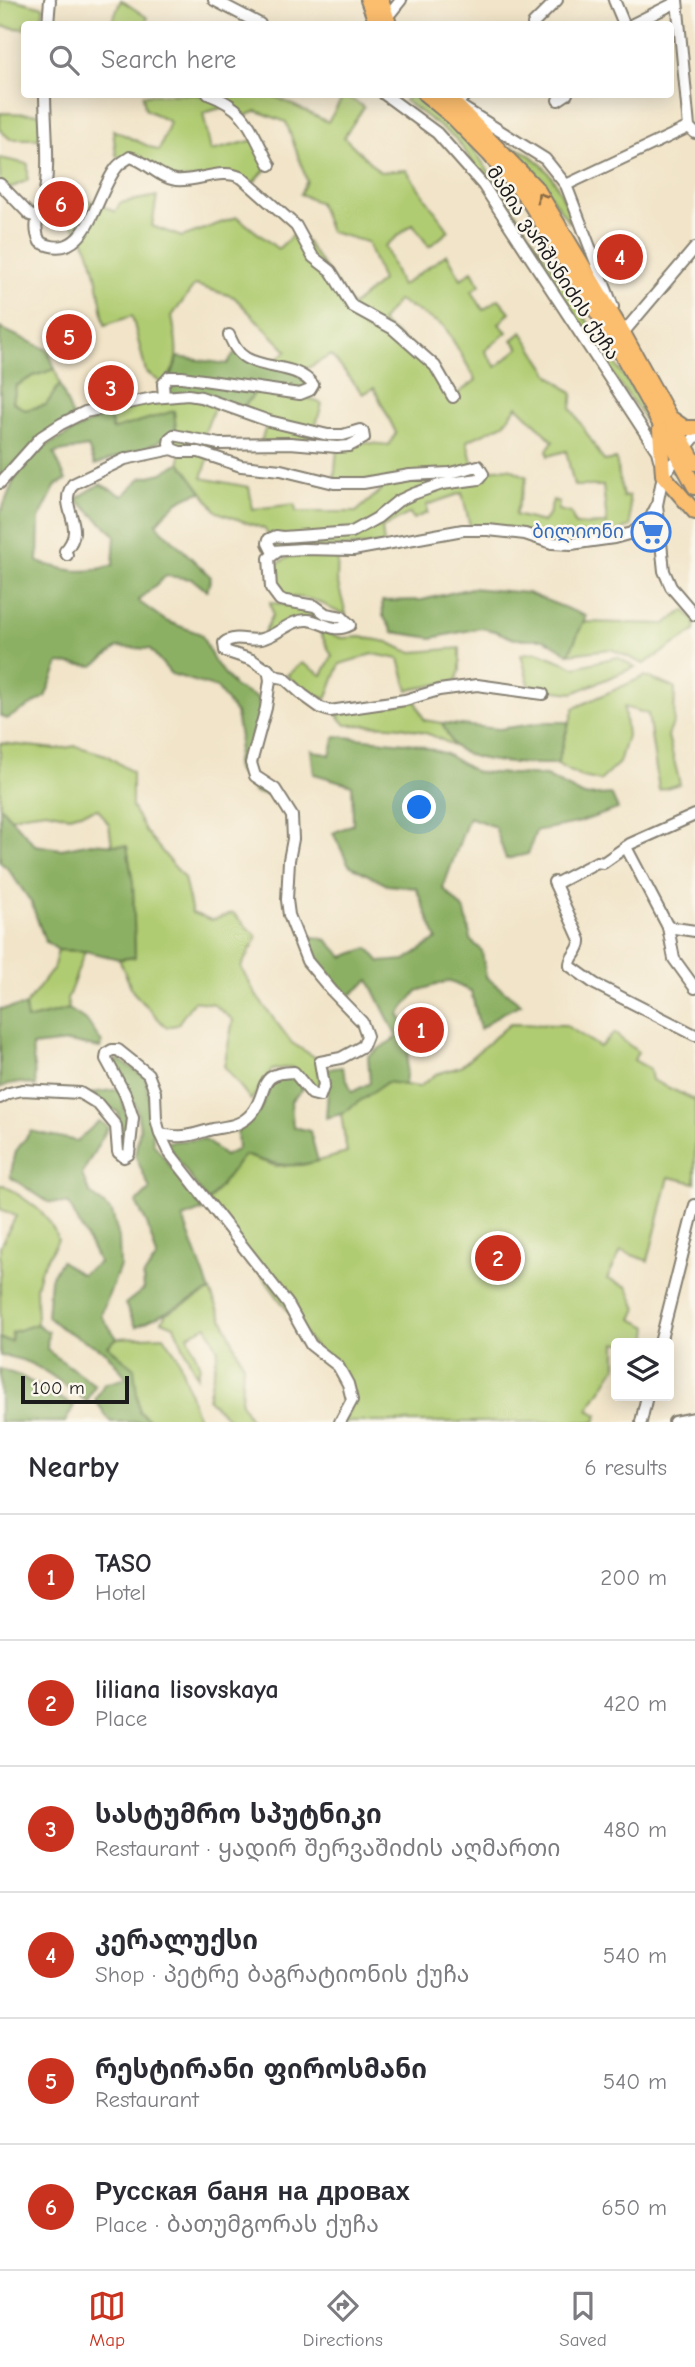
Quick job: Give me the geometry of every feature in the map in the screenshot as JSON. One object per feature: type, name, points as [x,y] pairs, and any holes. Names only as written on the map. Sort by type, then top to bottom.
[{"type":"main road","points":[[368,0],[381,15]]},
{"type":"main road","points":[[430,98],[453,117],[489,154],[527,198],[614,341],[695,463]]},
{"type":"main road","points":[[456,98],[537,189],[623,333],[664,419],[663,475],[695,512]]},
{"type":"main road","points":[[664,419],[685,428],[695,428]]},
{"type":"main road","points":[[686,447],[695,487]]},
{"type":"street","points":[[48,21],[50,0]]},
{"type":"street","points":[[214,0],[254,21]]},
{"type":"street","points":[[381,15],[401,0]]},
{"type":"street","points":[[536,21],[557,0]]},
{"type":"street","points":[[614,0],[623,21]]},
{"type":"street","points":[[566,185],[692,130],[677,1],[639,21]]},
{"type":"street","points":[[45,98],[46,177],[36,234],[40,242],[47,246],[69,245],[83,235],[118,164],[130,157],[157,174],[172,179],[192,181],[233,173],[296,226],[313,257],[331,271],[352,306],[392,328],[435,366],[453,397]]},
{"type":"street","points":[[217,98],[232,105],[254,130],[270,165]]},
{"type":"street","name":"მამია ვარშანიძის ქუჩა","points":[[389,98],[437,134],[483,185],[657,452],[663,475]]},
{"type":"street","points":[[456,98],[545,159],[566,185],[623,333],[695,248]]},
{"type":"street","points":[[0,184],[30,215],[37,217]]},
{"type":"street","points":[[164,397],[163,384],[169,377],[300,394],[310,390],[313,385],[299,373],[246,358],[237,350],[229,335]]},
{"type":"street","points":[[0,483],[41,437],[61,424],[85,412],[164,397],[201,397],[269,421],[328,436],[360,430],[364,438],[349,446],[337,447],[290,443],[219,444],[174,435],[169,443],[172,449]]},
{"type":"street","points":[[543,694],[477,685],[439,690],[405,700],[330,711],[321,708],[284,678],[278,677],[253,660],[225,651],[224,643],[230,638],[262,639],[293,623],[307,620],[335,629],[350,625],[342,617],[326,614],[315,606],[280,600],[271,588],[269,558],[277,552],[302,549],[353,550],[463,530],[525,534],[552,543],[571,544],[614,538],[632,533],[650,519],[657,505],[663,475],[686,447]]},
{"type":"street","points":[[67,555],[65,551],[76,530],[67,498],[73,484],[125,459],[172,449],[199,452],[241,466],[281,470],[334,483],[363,483],[410,475],[450,473],[473,466],[478,466],[484,474],[479,479],[442,484],[398,501],[377,518],[352,532],[276,536],[269,539],[269,548],[277,552]]},
{"type":"street","points":[[657,505],[664,571],[671,587],[695,615]]},
{"type":"street","points":[[160,1134],[178,1137],[234,1127],[253,1112],[267,1079],[278,1072],[294,1072],[312,1094],[320,1096],[324,1085],[320,1062],[341,1058],[363,1046],[367,1035],[362,1022],[307,961],[289,915],[287,900],[293,839],[292,816],[275,789],[255,776],[251,763],[266,708],[270,680],[268,669]]},
{"type":"street","points":[[695,816],[625,847],[603,863],[597,862],[554,883],[580,940],[570,966],[595,984],[695,1035]]},
{"type":"street","points":[[625,847],[668,927],[674,959],[695,988]]},
{"type":"street","points":[[668,927],[695,931]]},
{"type":"street","points":[[0,1098],[22,1090],[80,1093],[98,1104],[116,1126],[118,1152],[124,1157],[129,1154],[133,1118],[125,1094],[106,1059],[107,1053],[118,1050],[148,1074],[155,1092],[156,1119],[168,1151],[288,1304],[305,1337],[338,1366],[348,1384],[352,1400],[340,1422]]},
{"type":"street","points":[[661,1338],[695,1205]]},
{"type":"street","points":[[641,1422],[646,1401]]},
{"type":"street","points":[[674,1422],[695,1418]]},
{"type":"green space","points":[[0,0],[15,0],[44,7],[42,21],[21,21],[21,29],[0,26]]},
{"type":"green space","points":[[121,0],[148,18],[146,21],[112,21]]},
{"type":"green space","points":[[143,98],[278,98],[328,122],[342,98],[349,98],[364,107],[344,137],[380,172],[406,170],[449,231],[429,247],[413,224],[385,246],[401,286],[447,254],[461,279],[472,271],[480,285],[472,291],[483,310],[499,299],[510,312],[499,324],[507,332],[485,351],[496,367],[519,348],[512,340],[522,332],[550,375],[573,394],[571,408],[604,461],[616,459],[623,497],[629,496],[631,526],[612,535],[573,541],[470,526],[462,493],[427,505],[427,513],[413,519],[410,513],[382,528],[384,544],[277,552],[265,529],[217,512],[180,462],[180,452],[172,449],[176,435],[174,411],[112,430],[109,407],[174,395],[216,403],[202,440],[219,444],[209,456],[202,478],[249,487],[253,509],[295,504],[296,512],[356,512],[394,479],[334,483],[337,447],[260,444],[268,421],[240,411],[259,388],[300,394],[322,404],[314,432],[356,431],[360,442],[389,445],[396,433],[374,388],[363,394],[331,355],[299,373],[268,365],[287,351],[234,297],[195,285],[172,316],[176,360],[163,384],[146,372],[132,316],[105,325],[91,258],[79,233],[70,222],[78,198],[115,212],[120,203],[157,196],[152,226],[182,237],[237,217],[278,249],[298,230],[352,306],[382,281],[367,242],[330,232],[319,203],[300,194],[307,181],[286,122],[257,111],[243,117],[232,105],[203,113],[211,151],[258,139],[270,165],[250,186],[242,178],[172,179],[137,159],[123,162],[116,155],[113,130],[159,151],[170,122],[145,109]],"holes":[[[398,300],[445,327],[476,380],[453,397],[435,366],[381,322]],[[517,406],[553,441],[547,450],[548,456],[566,451],[574,486],[603,486],[607,524],[575,525],[571,513],[558,510],[559,502],[553,500],[549,514],[543,522],[515,515],[527,477],[509,468],[482,470],[473,466],[467,441],[504,424]]]},
{"type":"green space","points":[[416,98],[447,122],[475,151],[640,401],[655,432],[647,425],[612,374],[468,155],[455,138],[404,100]]},
{"type":"green space","points":[[0,113],[45,114],[46,139],[10,139],[0,130]]},
{"type":"green space","points":[[514,147],[535,159],[551,176],[567,208],[571,220],[569,222],[533,172],[512,149]]},
{"type":"green space","points":[[0,158],[28,164],[28,180],[6,190],[0,182]]},
{"type":"green space","points":[[0,328],[48,350],[55,369],[16,386],[13,402],[25,410],[46,405],[60,384],[73,418],[61,424],[0,483]]},
{"type":"green space","points":[[237,350],[299,373],[310,390],[259,388],[240,411],[201,397],[164,397],[178,357],[227,364]]},
{"type":"green space","points":[[55,369],[60,384],[46,405],[25,410],[13,402],[16,386]]},
{"type":"green space","points":[[174,411],[176,428],[157,443],[95,465],[88,447],[54,453],[66,480],[56,485],[39,519],[38,562],[76,571],[113,565],[115,535],[76,499],[100,484],[123,496],[141,478],[162,473],[180,462],[202,492],[188,496],[176,504],[156,524],[211,577],[207,591],[192,579],[166,576],[138,601],[166,621],[201,634],[214,661],[236,688],[258,698],[261,714],[252,734],[248,770],[256,781],[273,795],[255,793],[235,768],[240,738],[236,714],[217,688],[171,674],[150,649],[118,647],[94,666],[59,663],[45,697],[7,719],[0,716],[0,514],[18,470],[42,448],[110,412],[112,430]]},
{"type":"green space","points":[[338,555],[337,580],[346,614],[310,599],[283,597],[277,587],[275,565],[289,557]]},
{"type":"green space","points":[[471,588],[528,593],[586,616],[569,654],[544,639],[514,639],[481,628],[432,638],[393,632],[383,616],[382,601],[422,600]]},
{"type":"green space","points":[[270,602],[310,609],[340,624],[310,617],[263,635],[273,614]]},
{"type":"green space","points":[[685,610],[695,622],[695,631],[644,664],[611,649],[569,654],[583,622],[665,624]]},
{"type":"green space","points":[[319,630],[342,638],[361,637],[388,642],[414,652],[460,648],[460,670],[456,681],[408,690],[399,659],[373,654],[340,664],[326,699],[307,693],[287,675],[302,663],[322,675],[332,656]]},
{"type":"green space","points":[[538,652],[575,667],[617,657],[635,667],[573,693],[530,688],[521,654]]},
{"type":"green space","points":[[645,676],[675,688],[674,721],[668,736],[680,784],[659,790],[648,714],[624,707],[627,736],[619,763],[600,781],[579,776],[557,764],[574,708]]},
{"type":"green space","points":[[416,701],[424,720],[442,723],[455,747],[428,734],[402,727],[346,725],[336,714]]},
{"type":"green space","points":[[547,722],[569,722],[557,764],[504,762],[464,753],[455,747],[442,723],[499,729]]},
{"type":"green space","points":[[335,736],[415,744],[446,754],[476,772],[546,776],[584,796],[611,794],[618,809],[577,823],[536,831],[528,854],[506,859],[495,827],[469,817],[443,888],[465,911],[471,940],[482,951],[486,977],[521,1004],[480,1029],[471,991],[448,981],[417,991],[399,1014],[410,1035],[405,1085],[387,1082],[341,1114],[326,1118],[328,1091],[325,1069],[342,1067],[352,1092],[370,1083],[368,1056],[397,1037],[369,980],[348,997],[321,965],[304,935],[327,940],[343,957],[368,948],[380,962],[405,960],[437,939],[416,888],[387,885],[349,865],[333,833],[353,824],[352,785],[314,774],[311,750],[330,755]]},
{"type":"green space","points":[[0,743],[56,749],[76,746],[106,755],[132,772],[132,807],[146,832],[184,878],[192,913],[212,920],[233,913],[257,937],[241,967],[256,995],[292,1043],[318,1059],[320,1086],[315,1087],[291,1067],[272,1070],[251,1100],[224,1066],[233,1020],[213,1004],[194,1001],[177,1025],[166,1027],[133,992],[119,959],[135,957],[133,883],[127,847],[112,845],[109,825],[98,809],[69,816],[46,811],[11,818],[0,806]]},
{"type":"green space","points":[[0,806],[35,845],[61,849],[91,843],[127,846],[133,883],[135,957],[119,959],[85,951],[58,950],[45,941],[31,902],[0,862]]},
{"type":"green space","points":[[58,950],[85,951],[67,1000],[69,1009],[26,1020],[25,1006],[53,969]]},
{"type":"green space","points":[[25,1006],[27,1020],[69,1009],[87,1021],[102,1043],[100,1048],[69,1042],[32,1046],[36,1086],[18,1083],[0,1088],[0,1009]]},
{"type":"green space","points":[[510,1024],[565,1025],[600,1047],[614,1033],[638,1052],[634,1060],[650,1069],[652,1080],[695,1100],[695,1183],[669,1177],[648,1261],[621,1251],[607,1279],[628,1287],[637,1309],[632,1319],[649,1327],[648,1338],[611,1338],[611,1375],[588,1410],[598,1415],[595,1422],[342,1422],[349,1410],[349,1384],[312,1344],[208,1202],[244,1155],[276,1166],[303,1165],[347,1153],[341,1114],[387,1082],[419,1087],[436,1074],[460,1067]]},
{"type":"green space","points":[[118,1059],[145,1077],[151,1109],[153,1143],[203,1210],[183,1218],[210,1291],[136,1327],[125,1304],[144,1289],[143,1277],[157,1257],[147,1224],[136,1203],[150,1189],[135,1155],[140,1128],[136,1106],[113,1064]]},
{"type":"green space","points":[[279,1078],[294,1078],[303,1089],[291,1101],[293,1127],[310,1131],[318,1161],[299,1165],[281,1164],[244,1155],[208,1202],[165,1142],[204,1139],[225,1156],[238,1149],[237,1131],[259,1113],[272,1082]]},
{"type":"green space","points":[[119,1089],[129,1127],[124,1146],[118,1112],[104,1105],[91,1093]]},
{"type":"green space","points":[[99,1121],[108,1127],[82,1174],[89,1192],[112,1212],[119,1238],[120,1266],[101,1315],[117,1338],[108,1346],[134,1368],[139,1411],[151,1422],[111,1422],[95,1400],[104,1384],[127,1378],[106,1352],[61,1328],[47,1316],[50,1279],[61,1261],[81,1274],[99,1263],[69,1204],[48,1202],[10,1177],[16,1151],[31,1131],[77,1141]]},
{"type":"green space","points":[[0,1185],[4,1185],[43,1214],[58,1240],[41,1269],[36,1287],[37,1324],[13,1332],[11,1341],[0,1339],[0,1246],[16,1216],[0,1209]]},
{"type":"green space","points":[[210,1291],[243,1364],[241,1403],[252,1422],[232,1422],[208,1399],[218,1350],[207,1326],[188,1335],[200,1366],[197,1377],[174,1326],[162,1321],[166,1313]]},
{"type":"green space","points":[[37,1324],[48,1332],[47,1350],[95,1385],[87,1402],[35,1366],[12,1357],[0,1356],[0,1339],[11,1341],[12,1332]]},
{"type":"green space","points":[[164,1336],[178,1357],[199,1422],[151,1422],[139,1411],[133,1368],[108,1346],[117,1338]]},
{"type":"green space","points":[[0,1369],[20,1376],[74,1406],[65,1422],[0,1422]]},
{"type":"place","name":"Русская баня на дровах","points":[[61,204]]},
{"type":"place","name":"კერალუქსი","points":[[620,257]]},
{"type":"place","name":"რესტირანი ფიროსმანი","points":[[69,337]]},
{"type":"place","name":"სასტუმრო სპუტნიკი","points":[[111,388]]},
{"type":"place","name":"ბილიონი","points":[[651,532]]},
{"type":"place","name":"TASO","points":[[421,1030]]},
{"type":"place","name":"liliana lisovskaya","points":[[498,1258]]}]
